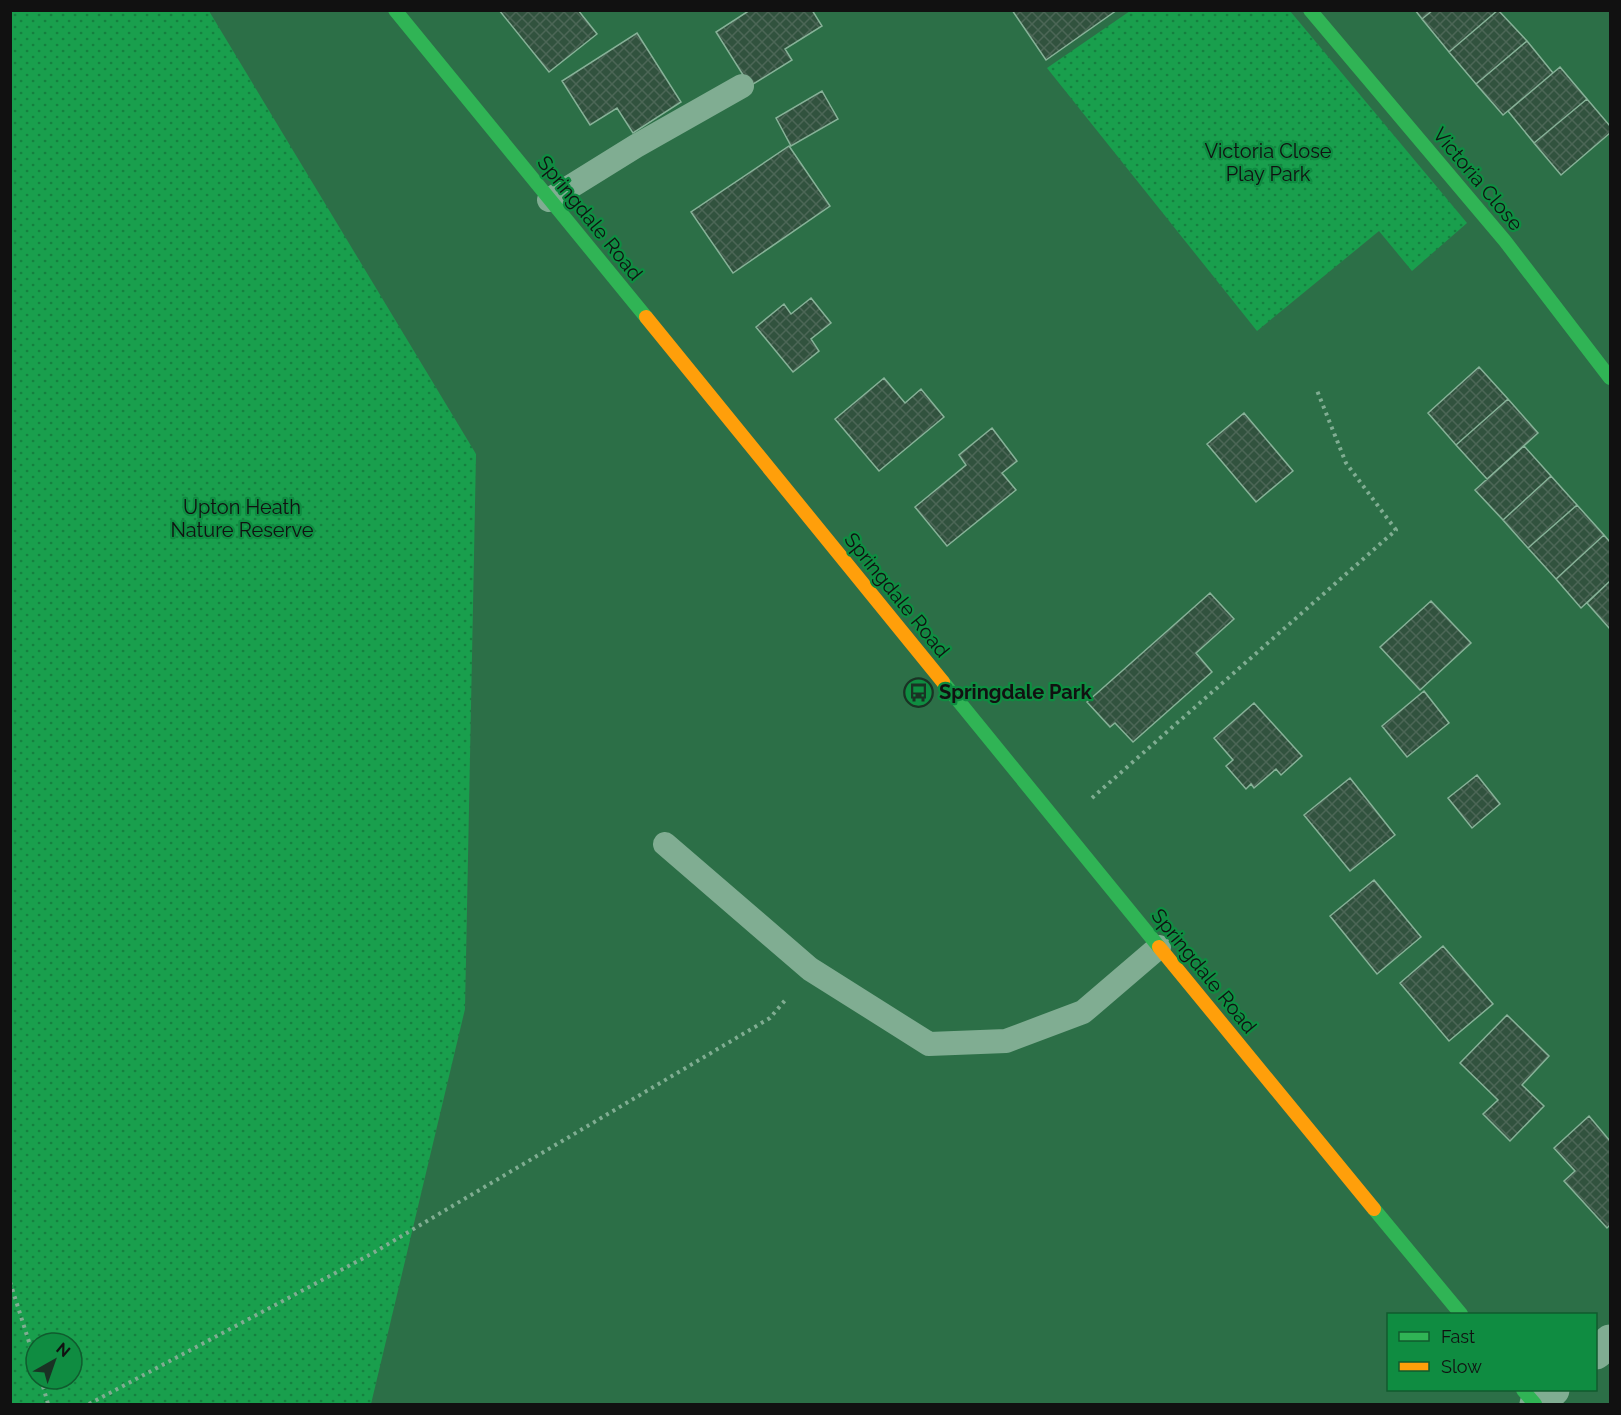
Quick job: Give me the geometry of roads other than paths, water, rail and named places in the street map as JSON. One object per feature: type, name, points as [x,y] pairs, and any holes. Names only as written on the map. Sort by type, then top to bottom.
[{"type":"street","name":"Springdale Road","points":[[395,10],[1460,1313]]},
{"type":"street","name":"Victoria Close","points":[[1310,10],[1505,241],[1611,378]]},
{"type":"street","points":[[1597,1352],[1611,1341]]},
{"type":"street","points":[[1525,1391],[1535,1404],[1551,1391]]},
{"type":"lane","points":[[549,200],[636,146],[742,86]]},
{"type":"lane","points":[[666,843],[810,969],[929,1044],[1006,1041],[1083,1012],[1159,947]]},
{"type":"place","name":"Springdale Park","points":[[918,692]]},
{"type":"park label","name":"Victoria Close Play Park","points":[[1268,162]]},
{"type":"park label","name":"Upton Heath Nature Reserve","points":[[242,518]]}]
